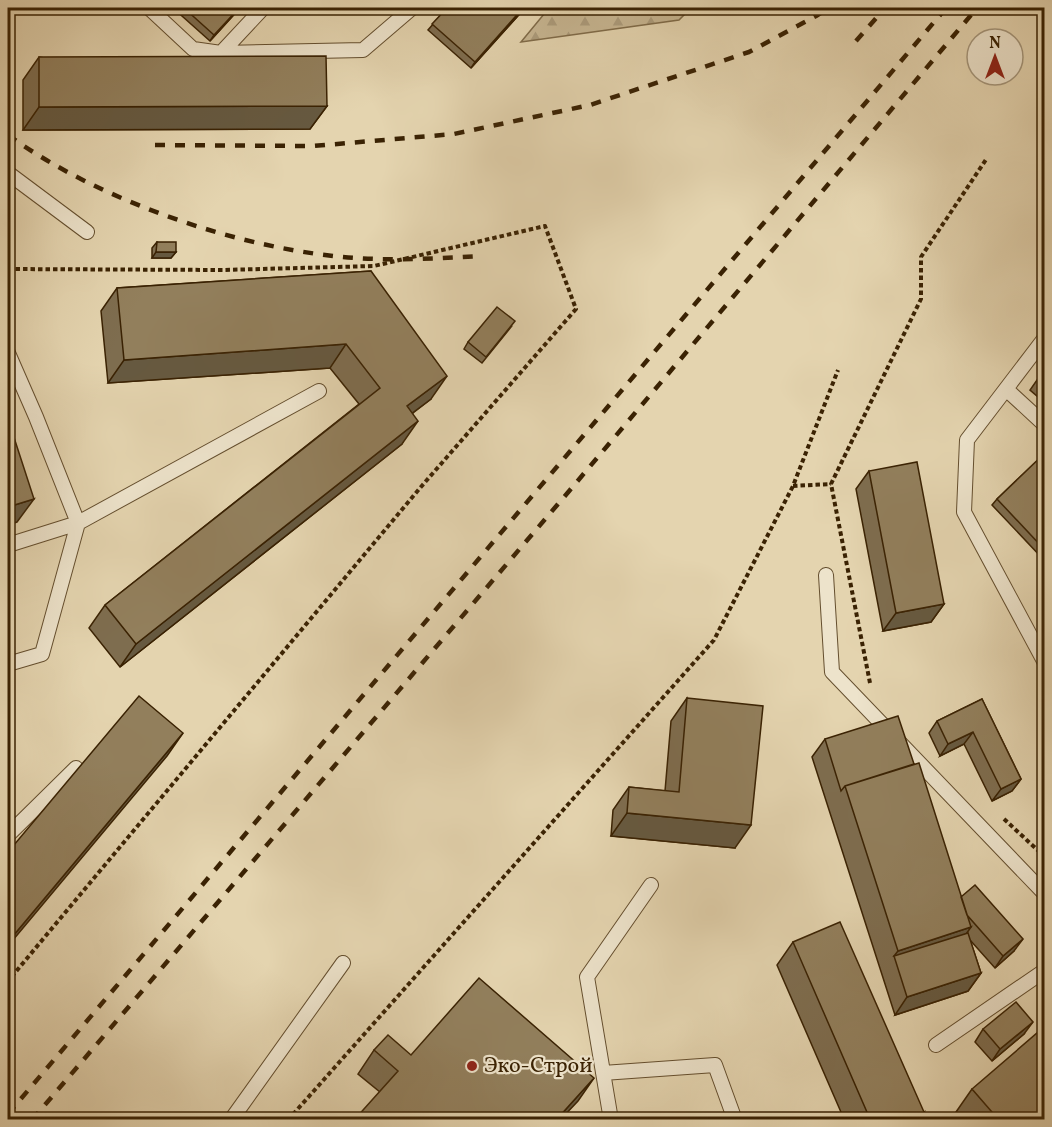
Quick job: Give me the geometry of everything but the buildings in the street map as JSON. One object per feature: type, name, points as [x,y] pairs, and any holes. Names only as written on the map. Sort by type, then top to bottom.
[{"type":"lane","points":[[149,8],[193,49],[221,53],[363,50],[412,8]]},
{"type":"lane","points":[[221,53],[263,8]]},
{"type":"lane","points":[[8,173],[87,232]]},
{"type":"lane","points":[[1044,339],[967,440],[964,512],[1044,661]]},
{"type":"lane","points":[[8,353],[78,523],[42,654],[8,664]]},
{"type":"lane","points":[[1005,389],[1044,424]]},
{"type":"lane","points":[[8,545],[78,523],[319,391]]},
{"type":"lane","points":[[826,575],[832,672],[1044,893]]},
{"type":"lane","points":[[8,835],[76,768]]},
{"type":"lane","points":[[610,1119],[587,977],[651,885]]},
{"type":"lane","points":[[231,1119],[344,963]]},
{"type":"lane","points":[[936,1045],[1044,970]]},
{"type":"lane","points":[[603,1073],[715,1065],[735,1119]]},
{"type":"path","points":[[871,686],[831,484],[921,299],[921,257],[987,158]]},
{"type":"path","points":[[8,269],[224,270],[374,266],[544,226],[576,309],[420,488],[8,981]]},
{"type":"path","points":[[288,1119],[714,640],[793,486],[838,370]]},
{"type":"path","points":[[793,486],[831,484]]},
{"type":"path","points":[[1002,816],[1044,856]]},
{"type":"green space","points":[[549,8],[691,8],[679,20],[521,42]]},
{"type":"railway","points":[[155,145],[313,146],[454,134],[590,105],[749,52],[829,8]]},
{"type":"railway","points":[[856,41],[885,8]]},
{"type":"railway","points":[[8,1114],[946,8]]},
{"type":"railway","points":[[32,1120],[570,490],[977,8]]},
{"type":"railway","points":[[8,135],[44,159],[85,181],[174,219],[221,233],[268,245],[357,258],[481,256]]},
{"type":"place","name":"Эко-Строй","points":[[472,1066]]}]
